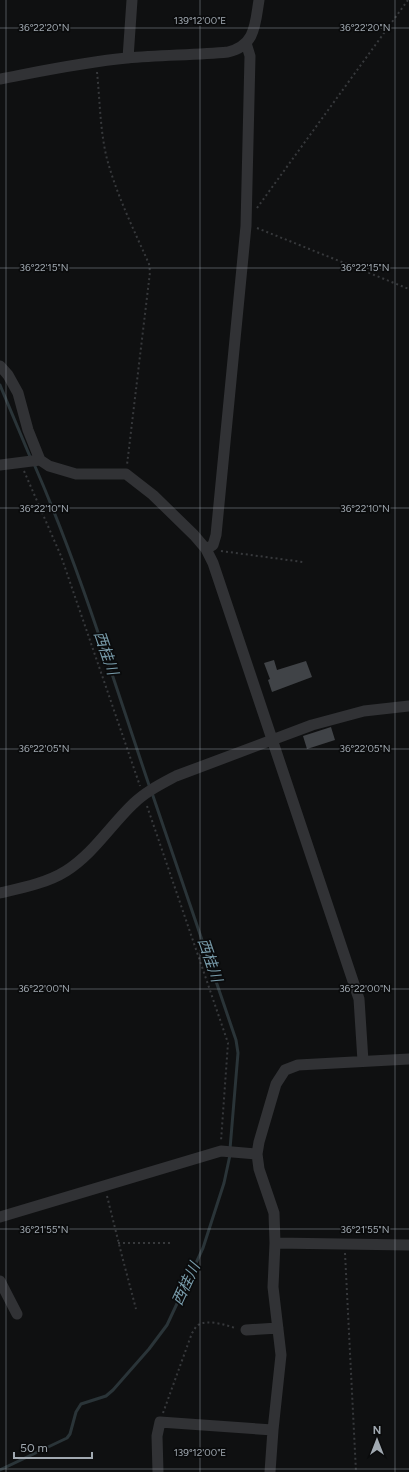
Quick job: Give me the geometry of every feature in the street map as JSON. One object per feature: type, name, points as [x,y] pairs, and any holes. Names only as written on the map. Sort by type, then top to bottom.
[{"type":"street","points":[[128,58],[132,0]]},
{"type":"street","points":[[0,79],[95,62],[128,58],[228,52],[238,50],[252,35],[259,0]]},
{"type":"street","points":[[206,549],[213,545],[216,535],[246,222],[250,56],[246,43]]},
{"type":"street","points":[[0,366],[8,375],[18,394],[28,430],[31,461]]},
{"type":"street","points":[[0,465],[31,461],[76,474],[126,474],[153,495],[194,535],[206,549],[213,563],[271,740],[359,999],[363,1061]]},
{"type":"street","points":[[0,893],[41,882],[55,877],[71,868],[95,847],[127,810],[148,792],[190,770],[339,717],[380,708],[409,706]]},
{"type":"street","points":[[270,1472],[272,1430],[281,1355],[273,1287],[275,1243],[274,1213],[259,1170],[257,1154],[276,1084],[285,1070],[298,1065],[409,1059]]},
{"type":"street","points":[[0,1217],[104,1185],[227,1151],[257,1154]]},
{"type":"street","points":[[275,1243],[409,1245]]},
{"type":"street","points":[[0,1281],[17,1314]]},
{"type":"street","points":[[246,1330],[278,1328]]},
{"type":"street","points":[[158,1472],[157,1436],[160,1422],[272,1430]]},
{"type":"path","points":[[408,0],[246,222],[261,230],[409,289]]},
{"type":"path","points":[[95,62],[101,124],[107,158],[115,185],[149,264],[150,272],[126,474]]},
{"type":"path","points":[[31,461],[61,556],[148,792],[228,1042],[227,1151]]},
{"type":"path","points":[[206,549],[303,562]]},
{"type":"path","points":[[104,1185],[136,1309]]},
{"type":"path","points":[[118,1243],[172,1243]]},
{"type":"path","points":[[345,1244],[356,1472]]},
{"type":"path","points":[[160,1422],[192,1333],[197,1326],[203,1323],[212,1323],[246,1330]]},
{"type":"building","points":[[274,660],[277,670],[306,661],[312,677],[272,692],[268,680],[270,679],[264,663]]},
{"type":"building","points":[[331,727],[335,740],[307,749],[303,736]]},
{"type":"waterway","name":"西桂川","points":[[0,385],[31,459]]},
{"type":"waterway","name":"西桂川","points":[[34,464],[51,504],[81,584],[150,788]]},
{"type":"waterway","name":"西桂川","points":[[152,793],[236,1040],[238,1053],[230,1149]]},
{"type":"waterway","name":"西桂川","points":[[0,1470],[67,1438],[70,1434],[76,1412],[81,1404],[106,1396],[113,1390],[149,1349],[167,1325],[203,1248],[224,1183],[230,1155]]}]
